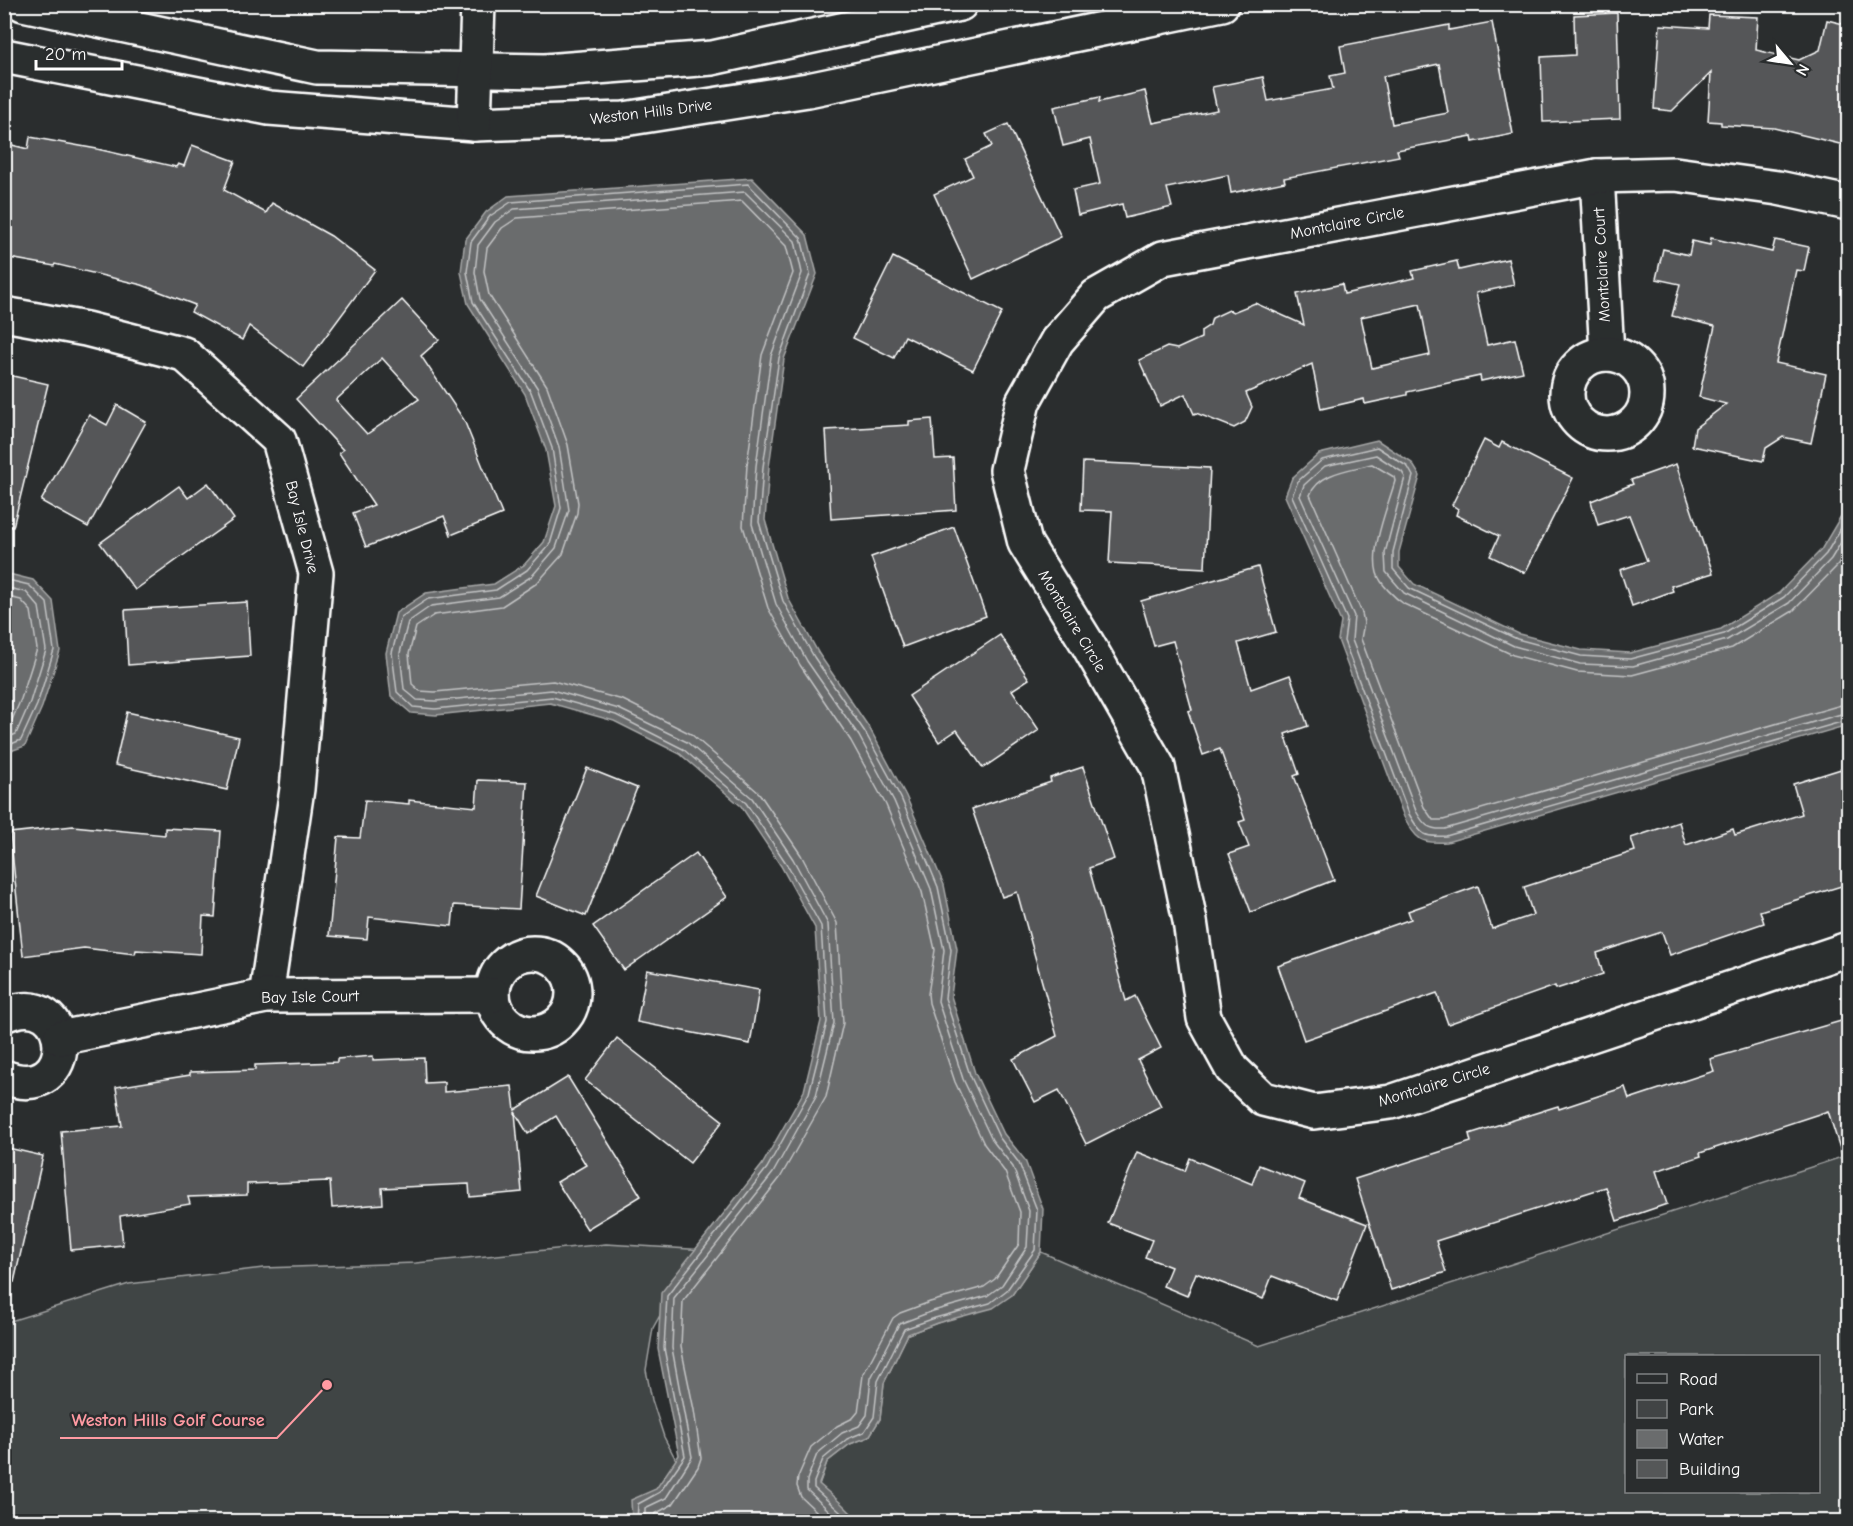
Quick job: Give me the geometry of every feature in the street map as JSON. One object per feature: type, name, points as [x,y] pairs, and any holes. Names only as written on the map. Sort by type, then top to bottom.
[{"type":"street","points":[[23,4],[317,67],[545,71],[712,58],[960,4]]},
{"type":"street","points":[[474,124],[478,4]]},
{"type":"street","name":"Weston Hills Drive","points":[[4,56],[269,108],[474,124],[624,119],[808,90],[1222,4]]},
{"type":"street","name":"Montclaire Circle","points":[[1848,203],[1778,188],[1675,174],[1597,176],[1163,258],[1096,296],[1057,341],[1023,402],[1007,470],[1025,543],[1087,643],[1158,767],[1190,921],[1204,1018],[1232,1069],[1263,1099],[1314,1112],[1391,1102],[1848,949]]},
{"type":"street","name":"Montclaire Court","points":[[1597,176],[1607,354]]},
{"type":"street","name":"Bay Isle Drive","points":[[4,315],[86,329],[184,354],[279,440],[316,573],[297,789],[266,996]]},
{"type":"street","name":"Bay Isle Court","points":[[60,1038],[266,996],[493,995]]},
{"type":"street","points":[[4,1015],[16,1010],[31,1009],[44,1014],[54,1024],[60,1038],[60,1052],[55,1066],[45,1076],[32,1082],[18,1082],[4,1077]]},
{"type":"green space","points":[[1848,1155],[1848,1521],[839,1522],[819,1485],[827,1462],[850,1444],[869,1437],[880,1419],[884,1383],[908,1334],[1012,1295],[1041,1252],[1259,1346]]},
{"type":"green space","points":[[606,1244],[706,1250],[678,1283],[653,1328],[646,1370],[652,1400],[664,1437],[697,1500],[702,1521],[5,1521],[4,1323],[129,1284],[263,1268],[416,1263]]},
{"type":"water","points":[[752,178],[807,235],[817,274],[784,359],[769,467],[765,520],[788,598],[819,654],[870,729],[906,796],[944,885],[957,949],[951,996],[975,1073],[1004,1134],[1025,1160],[1043,1209],[1041,1252],[1012,1295],[993,1308],[937,1323],[908,1334],[884,1383],[880,1419],[869,1437],[850,1444],[827,1462],[819,1484],[857,1521],[632,1521],[631,1500],[656,1489],[679,1455],[658,1349],[661,1293],[762,1165],[804,1091],[821,1021],[815,928],[781,866],[741,806],[680,754],[614,721],[550,703],[436,715],[411,713],[391,696],[386,653],[396,613],[426,593],[494,584],[524,565],[544,542],[556,506],[546,450],[525,394],[468,304],[461,272],[465,240],[486,212],[508,196]]},
{"type":"water","points":[[1377,440],[1412,463],[1420,476],[1399,552],[1399,567],[1414,584],[1519,634],[1581,650],[1630,653],[1721,629],[1779,593],[1821,550],[1848,504],[1848,725],[1447,842],[1420,839],[1404,817],[1338,640],[1341,622],[1285,496],[1292,478],[1319,454]]},
{"type":"water","points":[[5,573],[33,580],[53,601],[60,651],[42,707],[25,746],[5,753]]},
{"type":"building","points":[[1617,13],[1620,119],[1543,122],[1541,57],[1575,55],[1574,15]]},
{"type":"building","points":[[1709,15],[1758,17],[1756,50],[1799,60],[1820,50],[1827,20],[1848,25],[1848,146],[1774,128],[1721,125],[1721,122],[1708,121],[1711,73],[1672,111],[1654,109],[1660,25],[1708,28]]},
{"type":"building","points":[[1492,22],[1513,134],[1473,142],[1472,136],[1397,150],[1399,156],[1284,178],[1285,182],[1231,193],[1228,175],[1167,188],[1172,207],[1125,218],[1122,204],[1078,215],[1073,190],[1100,184],[1090,139],[1063,146],[1054,107],[1100,97],[1099,102],[1145,91],[1153,123],[1217,110],[1212,87],[1263,77],[1268,101],[1333,89],[1330,76],[1345,73],[1340,46],[1449,25],[1449,30]],"holes":[[[1439,64],[1448,113],[1392,124],[1383,76]]]},
{"type":"building","points":[[1008,124],[1061,237],[973,279],[934,194],[973,176],[965,159],[992,146],[986,134]]},
{"type":"building","points":[[30,137],[176,167],[178,164],[184,166],[192,145],[235,161],[224,190],[266,213],[272,203],[331,236],[375,270],[303,367],[249,326],[242,340],[191,312],[195,305],[142,285],[55,264],[54,266],[4,257],[4,143],[28,149]]},
{"type":"building","points":[[1711,238],[1772,252],[1775,240],[1809,247],[1804,271],[1796,270],[1776,363],[1826,374],[1811,443],[1783,437],[1766,448],[1763,461],[1692,446],[1695,428],[1726,404],[1699,397],[1715,326],[1672,316],[1680,284],[1656,279],[1663,249],[1689,255],[1692,241],[1710,245]]},
{"type":"building","points":[[893,257],[1002,312],[973,370],[905,336],[894,358],[853,338]]},
{"type":"building","points":[[1508,259],[1514,285],[1476,293],[1487,345],[1515,339],[1523,372],[1481,381],[1480,376],[1365,404],[1364,399],[1321,409],[1312,364],[1246,393],[1252,407],[1245,422],[1234,428],[1194,414],[1185,394],[1160,406],[1139,360],[1167,347],[1177,349],[1201,338],[1201,331],[1210,325],[1212,318],[1229,310],[1233,312],[1255,303],[1304,325],[1297,294],[1342,284],[1344,294],[1414,278],[1412,271],[1457,261],[1459,270]],"holes":[[[1420,304],[1430,355],[1372,368],[1361,317]]]},
{"type":"building","points":[[402,300],[439,340],[421,356],[464,420],[502,514],[451,535],[444,516],[366,547],[353,513],[374,505],[339,453],[343,450],[296,399]],"holes":[[[382,358],[419,399],[367,434],[336,400]]]},
{"type":"building","points":[[4,374],[48,384],[13,527],[4,526]]},
{"type":"building","points":[[117,405],[146,422],[88,527],[41,501],[89,415],[107,425]]},
{"type":"building","points":[[932,419],[935,459],[953,458],[956,510],[831,519],[826,430],[909,425],[909,421]]},
{"type":"building","points":[[1484,440],[1499,448],[1502,442],[1573,478],[1525,573],[1490,556],[1499,536],[1456,515],[1458,509],[1452,505]]},
{"type":"building","points":[[1083,462],[1210,468],[1205,568],[1109,563],[1112,511],[1081,510]]},
{"type":"building","points":[[1676,464],[1713,573],[1671,586],[1673,591],[1632,606],[1620,570],[1647,561],[1629,515],[1598,525],[1591,501],[1633,484],[1631,480]]},
{"type":"building","points":[[208,483],[234,519],[135,590],[100,543],[179,486],[188,498]]},
{"type":"building","points":[[954,527],[986,616],[903,647],[871,557]]},
{"type":"building","points":[[1258,567],[1276,632],[1238,643],[1251,689],[1290,675],[1308,726],[1285,734],[1299,774],[1294,776],[1334,880],[1251,912],[1229,854],[1249,847],[1239,822],[1245,820],[1220,749],[1203,755],[1188,711],[1192,710],[1173,641],[1154,646],[1141,601]]},
{"type":"building","points":[[247,602],[250,656],[128,665],[125,610]]},
{"type":"building","points":[[1000,635],[1029,679],[1012,690],[1039,730],[983,768],[957,730],[939,742],[909,696]]},
{"type":"building","points":[[127,712],[239,737],[227,790],[115,765]]},
{"type":"building","points":[[1083,767],[1114,859],[1089,868],[1126,1001],[1135,996],[1161,1048],[1138,1060],[1161,1106],[1086,1144],[1059,1090],[1035,1102],[1013,1059],[1057,1036],[1017,892],[1002,897],[972,809],[1051,782],[1050,778]]},
{"type":"building","points":[[587,768],[637,788],[586,916],[536,896]]},
{"type":"building","points":[[1841,769],[1848,795],[1848,884],[1760,911],[1764,923],[1670,955],[1662,932],[1597,953],[1603,974],[1556,989],[1555,986],[1448,1024],[1437,993],[1304,1040],[1278,966],[1411,919],[1408,911],[1478,886],[1492,929],[1533,915],[1524,887],[1635,851],[1631,838],[1679,822],[1686,845],[1733,829],[1735,835],[1802,814],[1793,784]]},
{"type":"building","points":[[478,780],[527,782],[519,909],[454,905],[452,926],[369,917],[367,939],[329,936],[338,837],[360,838],[365,800],[409,804],[409,800],[476,807]]},
{"type":"building","points":[[73,826],[165,835],[165,828],[221,831],[215,917],[203,916],[201,954],[136,950],[135,954],[84,948],[23,956],[10,833]]},
{"type":"building","points":[[696,853],[727,897],[624,970],[593,926]]},
{"type":"building","points":[[647,970],[759,990],[750,1044],[637,1022]]},
{"type":"building","points":[[1848,1019],[1848,1158],[1843,1158],[1828,1111],[1700,1153],[1701,1156],[1656,1171],[1667,1204],[1617,1221],[1606,1187],[1436,1241],[1446,1272],[1391,1290],[1355,1179],[1471,1142],[1469,1134],[1558,1106],[1559,1109],[1625,1087],[1629,1099],[1714,1071],[1710,1059]]},
{"type":"building","points":[[617,1038],[723,1121],[690,1163],[585,1080]]},
{"type":"building","points":[[373,1056],[373,1060],[424,1058],[425,1083],[444,1082],[444,1092],[512,1086],[515,1110],[568,1077],[641,1196],[587,1229],[557,1182],[586,1165],[556,1116],[528,1134],[515,1112],[522,1192],[470,1197],[469,1184],[382,1188],[383,1204],[332,1208],[330,1181],[247,1184],[247,1195],[188,1197],[190,1204],[120,1216],[123,1245],[71,1250],[61,1131],[122,1126],[116,1087],[190,1075],[190,1072],[255,1070],[255,1065],[337,1062],[337,1059]]},
{"type":"building","points":[[4,1147],[43,1156],[14,1282],[4,1280]]},
{"type":"building","points":[[1137,1152],[1185,1171],[1190,1158],[1252,1184],[1259,1165],[1305,1183],[1299,1198],[1367,1224],[1337,1301],[1272,1276],[1263,1299],[1196,1273],[1187,1296],[1163,1286],[1171,1267],[1145,1257],[1152,1240],[1108,1223]]},
{"type":"place","name":"Weston Hills Golf Course","points":[[327,1385]]}]
